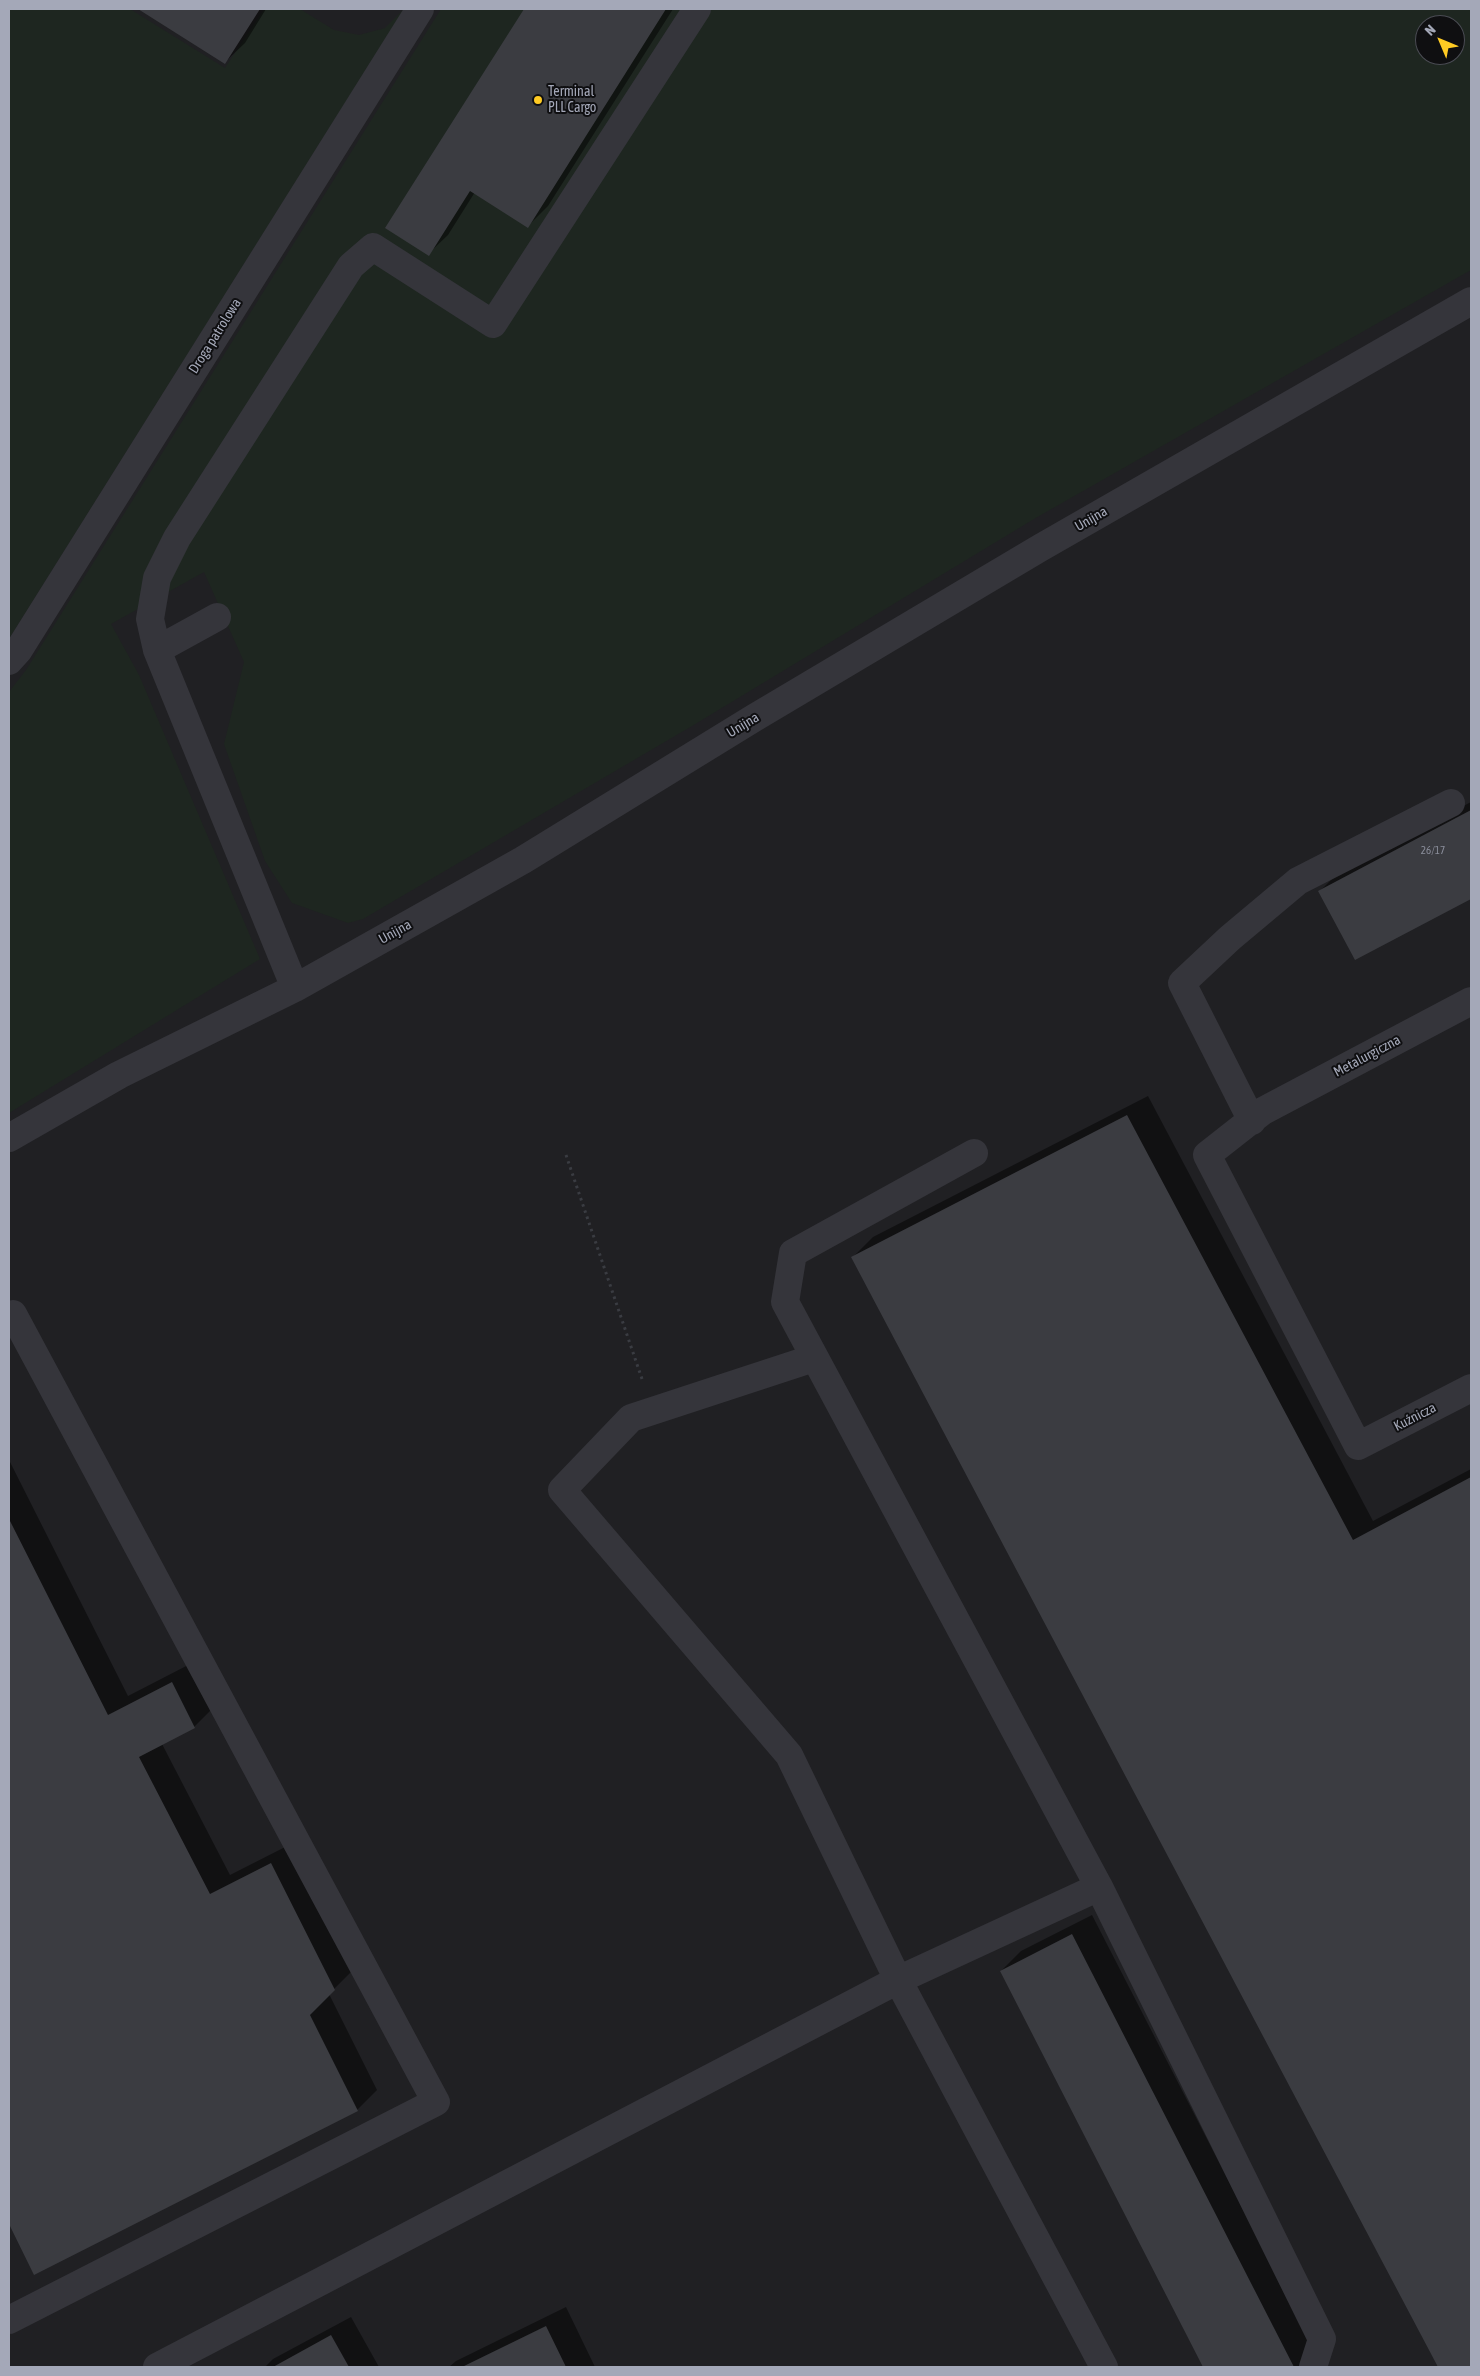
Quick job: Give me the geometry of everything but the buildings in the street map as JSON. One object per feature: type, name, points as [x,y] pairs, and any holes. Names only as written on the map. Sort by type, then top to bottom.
[{"type":"street","name":"Droga patrolowa","points":[[9,661],[18,651],[420,9]]},
{"type":"street","points":[[294,988],[157,650],[150,619],[157,578],[176,538],[351,266],[373,248],[493,324],[697,9]]},
{"type":"street","name":"Unijna","points":[[9,1138],[119,1075],[294,988],[523,860],[754,718],[1040,548],[1471,301]]},
{"type":"street","points":[[157,650],[216,617]]},
{"type":"street","points":[[1257,1116],[1182,983],[1230,938],[1298,882],[1451,802]]},
{"type":"street","name":"Metalurgiczna","points":[[1358,1446],[1207,1155],[1257,1116],[1471,1001]]},
{"type":"street","points":[[974,1153],[793,1253],[785,1302],[1099,1887],[1322,2339],[1313,2367]]},
{"type":"street","points":[[9,1316],[13,1314],[436,2102],[9,2320]]},
{"type":"street","points":[[814,1358],[631,1418],[562,1490],[790,1755],[898,1980],[1104,2367]]},
{"type":"street","name":"Kuźnicza","points":[[1358,1446],[1471,1388]]},
{"type":"street","points":[[157,2367],[898,1980],[1099,1887]]},
{"type":"path","points":[[566,1155],[652,1410]]},
{"type":"shaded area","points":[[9,9],[1471,9],[1471,2367],[9,2367]]},
{"type":"shaded area","points":[[9,9],[130,9],[225,68],[264,9],[300,9],[334,30],[359,35],[385,28],[404,9],[9,639]]},
{"type":"shaded area","points":[[441,9],[1471,9],[1471,270],[1034,519],[692,726],[363,919],[348,923],[292,903],[265,861],[224,744],[244,662],[204,572],[111,624],[139,675],[260,959],[9,1113],[9,692],[26,670]]},
{"type":"place","name":"Terminal PLL Cargo","points":[[538,100]]}]
